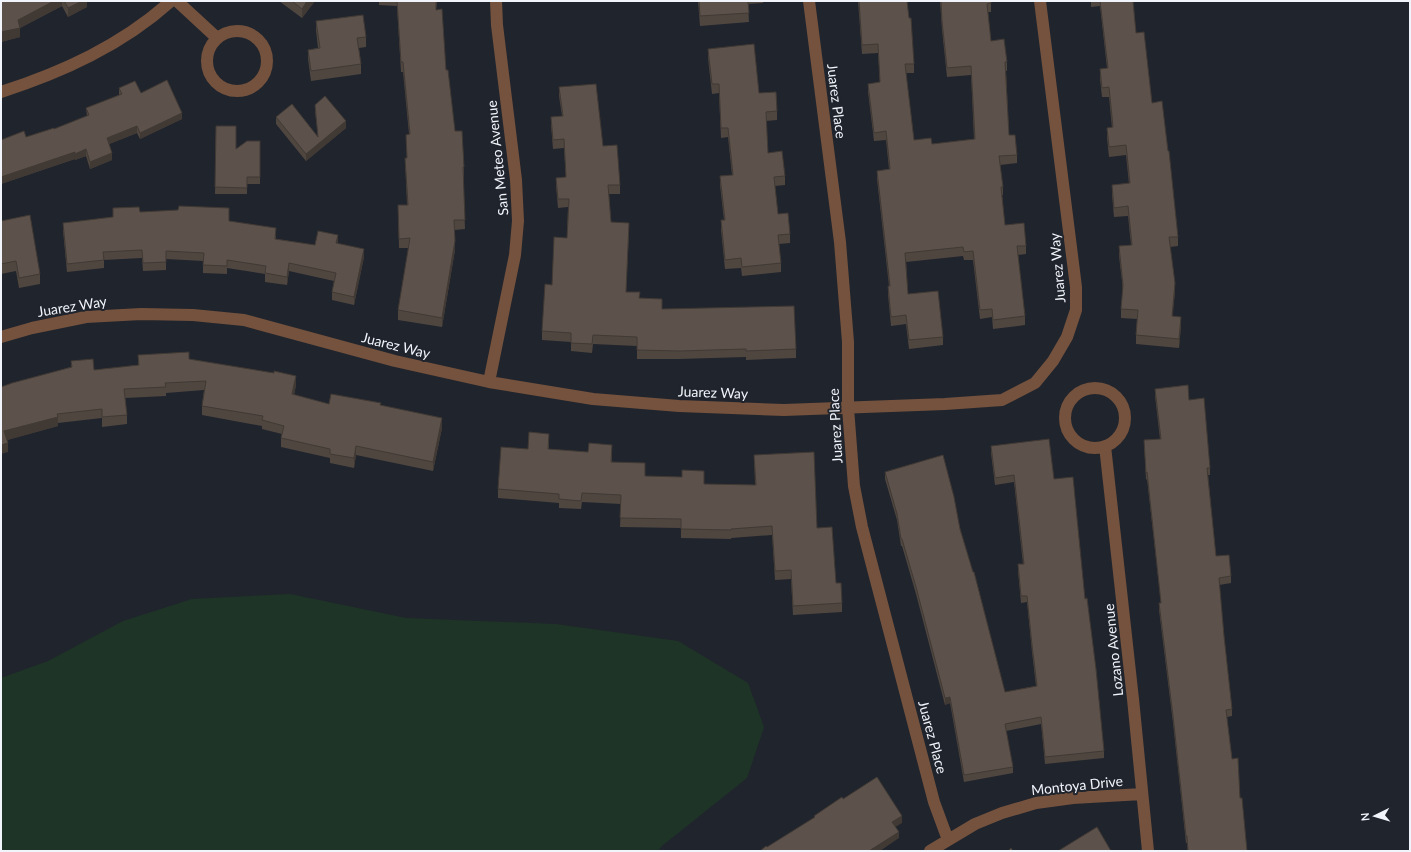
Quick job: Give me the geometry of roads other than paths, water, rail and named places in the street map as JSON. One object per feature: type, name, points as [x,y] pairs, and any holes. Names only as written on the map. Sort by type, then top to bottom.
[{"type":"street","points":[[1,92],[68,68],[113,45],[156,15],[171,1]]},
{"type":"street","points":[[177,1],[217,38]]},
{"type":"street","name":"San Meteo Avenue","points":[[489,382],[515,255],[518,221],[516,180],[497,25],[496,1]]},
{"type":"street","name":"Juarez Place","points":[[809,1],[840,242],[848,342],[848,408],[854,486],[862,527],[934,802],[948,840]]},
{"type":"street","name":"Juarez Way","points":[[1,337],[32,328],[86,317],[141,314],[215,317],[244,320],[395,361],[489,382],[592,399],[679,406],[784,410],[1002,400],[1035,383],[1053,361],[1067,338],[1076,310],[1076,287],[1040,1]]},
{"type":"street","points":[[234,31],[248,33],[259,41],[267,58],[266,68],[256,83],[247,89],[237,91],[227,89],[218,84],[211,76],[207,66],[208,56],[211,46],[217,38],[234,31]]},
{"type":"street","points":[[1094,388],[1104,389],[1119,400],[1123,408],[1125,417],[1124,427],[1120,436],[1106,446],[1095,448],[1085,446],[1076,441],[1066,424],[1066,413],[1070,403],[1076,395],[1085,390],[1094,388]]},
{"type":"street","name":"Lozano Avenue","points":[[1106,446],[1148,851]]},
{"type":"street","name":"Montoya Drive","points":[[930,851],[975,824],[1002,813],[1036,803],[1073,798],[1142,794]]}]
